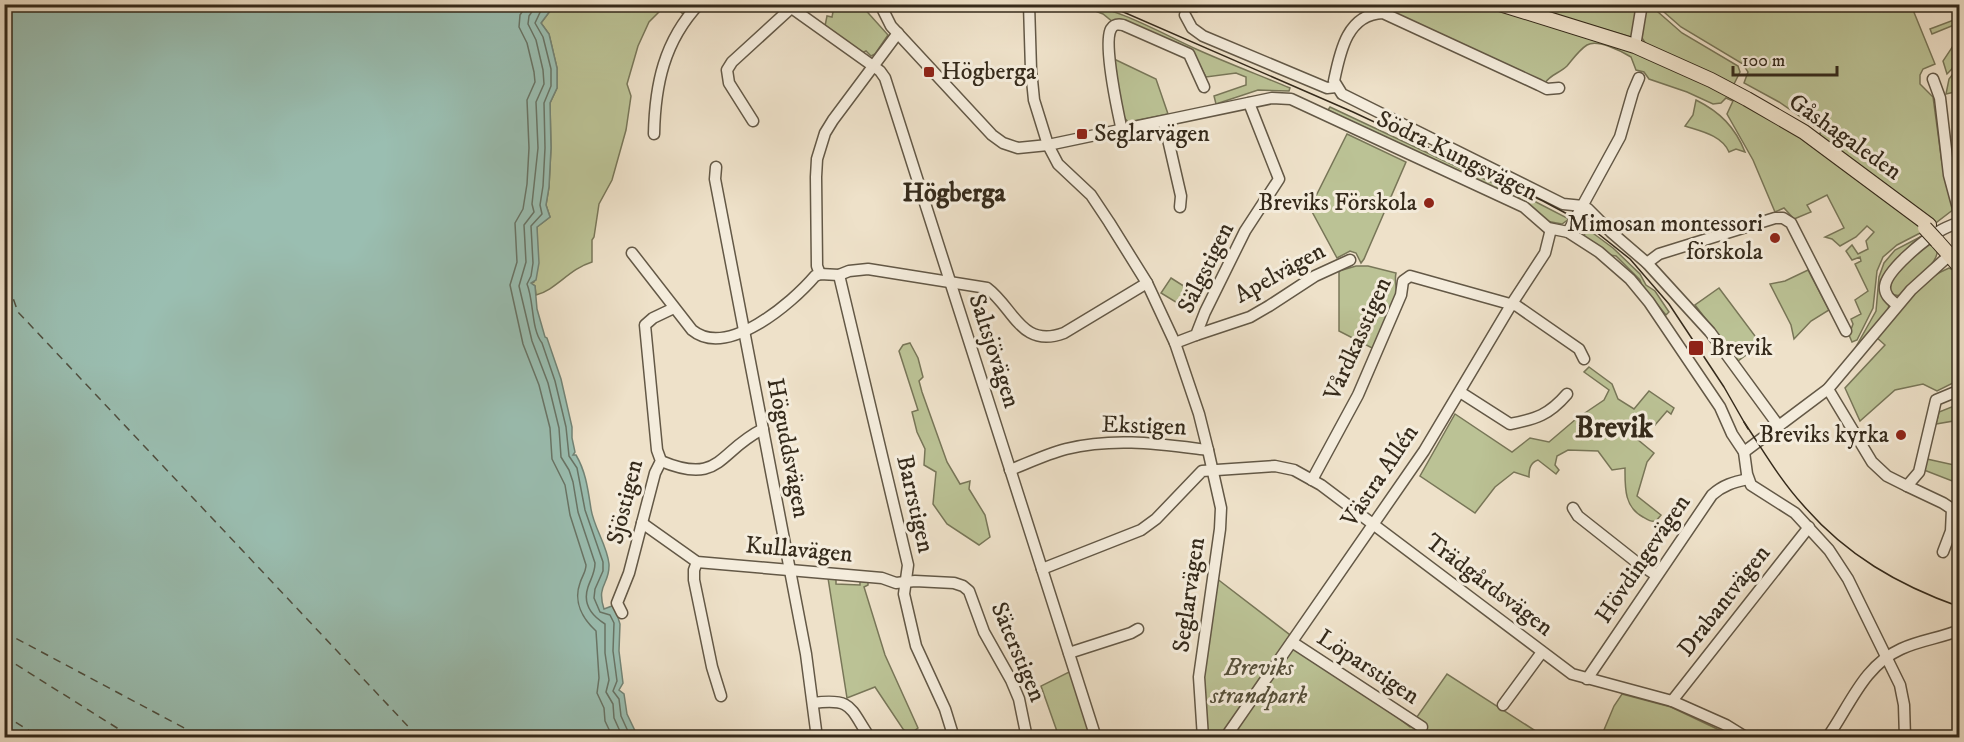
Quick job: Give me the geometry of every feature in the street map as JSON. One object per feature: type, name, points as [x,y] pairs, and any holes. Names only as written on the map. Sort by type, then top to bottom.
[{"type":"main road","name":"Gåshagaleden","points":[[1500,4],[1635,46],[1712,80],[1773,114],[1832,151],[1898,201],[1955,254],[1959,267]]},
{"type":"street","points":[[654,134],[655,99],[664,60],[685,21],[699,4]]},
{"type":"street","name":"Södra Kungsvägen","points":[[880,4],[898,33],[998,140],[1018,148],[1048,145],[1122,131],[1282,98],[1301,102],[1524,207],[1544,226],[1568,232],[1616,265],[1641,292],[1720,407],[1732,434],[1744,452],[1748,479]]},
{"type":"street","name":"Seglarvägen","points":[[1029,4],[1034,100],[1048,145],[1062,168],[1090,195],[1147,283],[1176,343],[1208,450],[1221,508],[1219,538],[1199,677],[1203,738]]},
{"type":"street","points":[[1635,46],[1642,4]]},
{"type":"street","points":[[753,121],[729,83],[727,70],[732,62],[788,7],[873,66]]},
{"type":"street","points":[[1559,88],[1539,85],[1383,13],[1371,14],[1359,21],[1350,31],[1344,41],[1334,81],[1342,94],[1563,204],[1583,206],[1594,213],[1611,232],[1647,262],[1710,332],[1778,425]]},
{"type":"street","points":[[1185,15],[1192,28],[1203,36],[1327,88],[1336,87]]},
{"type":"street","points":[[1122,131],[1114,95],[1110,56],[1110,31],[1113,26],[1123,25],[1189,54],[1204,87]]},
{"type":"street","points":[[820,274],[817,266],[816,177],[820,147],[832,120],[898,33]]},
{"type":"street","name":"Saltsjövägen","points":[[873,66],[885,78],[1096,738]]},
{"type":"street","points":[[1568,232],[1620,137],[1639,78]]},
{"type":"street","points":[[1933,79],[1940,98],[1949,175],[1959,216]]},
{"type":"street","name":"Sälgstigen","points":[[1176,343],[1196,335],[1245,231],[1279,179],[1249,103]]},
{"type":"street","points":[[1164,122],[1182,195],[1180,207]]},
{"type":"street","name":"Höguddsvägen","points":[[716,167],[715,179],[790,570],[817,738]]},
{"type":"street","points":[[1647,262],[1659,254],[1775,218],[1783,218],[1791,223],[1846,331]]},
{"type":"street","points":[[1897,305],[1885,290],[1891,274],[1929,238],[1959,222]]},
{"type":"street","name":"Västra Allén","points":[[1225,738],[1424,451],[1511,305],[1545,253],[1551,229]]},
{"type":"street","points":[[632,253],[698,335],[717,338],[745,332],[786,303],[820,274],[839,275],[849,271],[868,269],[987,288],[995,294],[1020,326],[1038,336],[1053,337],[1064,333],[1147,283]]},
{"type":"street","points":[[1744,452],[1828,389],[1897,305],[1955,254]]},
{"type":"street","name":"Apelvägen","points":[[1196,335],[1250,316],[1315,276],[1350,260]]},
{"type":"street","name":"Barrstigen","points":[[839,275],[908,565],[904,594],[916,646],[945,709],[954,738]]},
{"type":"street","name":"Vårdkasstigen","points":[[1312,480],[1358,395],[1401,295],[1403,281],[1410,276],[1511,305]]},
{"type":"street","points":[[1511,305],[1516,306],[1579,349],[1584,359]]},
{"type":"street","name":"Sjöstigen","points":[[622,613],[617,603],[629,573],[655,473],[661,461],[657,450],[645,325],[653,318],[674,308]]},
{"type":"street","points":[[1828,389],[1872,462],[1887,476],[1944,502],[1952,509],[1951,531],[1943,552]]},
{"type":"street","points":[[1907,486],[1919,472],[1936,400],[1959,390]]},
{"type":"street","points":[[1460,392],[1510,424],[1536,419],[1549,412],[1566,394]]},
{"type":"street","points":[[661,461],[691,471],[707,468],[719,462],[763,429]]},
{"type":"street","name":"Ekstigen","points":[[1010,470],[1064,450],[1110,442],[1131,441],[1208,450]]},
{"type":"street","name":"Trädgårdsvägen","points":[[1212,469],[1275,466],[1294,470],[1373,523],[1572,674],[1587,680],[1672,701],[1715,720],[1747,738]]},
{"type":"street","points":[[1042,569],[1141,530],[1156,519],[1202,471],[1212,469]]},
{"type":"street","points":[[1748,479],[1756,490],[1795,513],[1829,550],[1848,579],[1900,685],[1904,705],[1905,738]]},
{"type":"street","name":"Hövdingevägen","points":[[1587,680],[1712,495],[1719,488],[1728,484],[1748,479]]},
{"type":"street","points":[[1573,508],[1578,516],[1656,575]]},
{"type":"street","points":[[642,523],[697,562],[694,580],[712,667],[722,696]]},
{"type":"street","name":"Drabantvägen","points":[[1672,701],[1809,527]]},
{"type":"street","name":"Kullavägen","points":[[697,562],[882,578],[896,583],[954,583],[963,586]]},
{"type":"street","name":"Säterstigen","points":[[963,586],[969,591],[984,632],[1019,699],[1026,738]]},
{"type":"street","points":[[1069,653],[1131,633],[1138,628]]},
{"type":"street","points":[[1827,738],[1870,671],[1903,648],[1959,630]]},
{"type":"street","name":"Löparstigen","points":[[1292,642],[1422,727]]},
{"type":"street","points":[[1503,705],[1542,652]]},
{"type":"street","points":[[813,703],[836,700],[847,704],[870,738]]},
{"type":"green space","points":[[550,5],[693,5],[683,14],[674,6],[665,6],[649,22],[638,46],[627,84],[631,96],[626,130],[612,180],[599,204],[592,240],[592,262],[576,269],[550,289],[536,295],[535,286],[531,283],[534,282],[537,227],[550,217],[546,205],[551,148],[550,103],[557,88],[557,68],[549,34],[541,23],[550,11]]},
{"type":"green space","points":[[828,5],[861,5],[888,35],[875,54],[871,56],[866,51],[862,53],[825,26],[827,16],[832,17],[833,12],[830,11]]},
{"type":"green space","points":[[1080,5],[1093,6],[1123,15],[1290,88],[1289,91],[1258,90],[1216,104],[1214,96],[1246,85],[1246,77],[1236,73],[1206,77],[1193,53],[1113,22],[1103,14]]},
{"type":"green space","points":[[1147,5],[1200,5],[1197,12],[1163,11]]},
{"type":"green space","points":[[1345,5],[1478,5],[1572,29],[1670,65],[1765,114],[1823,152],[1898,207],[1924,231],[1897,245],[1883,257],[1877,271],[1873,308],[1857,340],[1852,342],[1849,335],[1853,324],[1851,319],[1861,314],[1855,300],[1868,291],[1855,264],[1861,261],[1860,257],[1852,260],[1846,251],[1852,245],[1858,254],[1868,249],[1866,241],[1874,232],[1867,226],[1856,237],[1840,246],[1832,239],[1825,237],[1844,228],[1827,195],[1807,205],[1811,212],[1794,219],[1784,208],[1775,212],[1753,160],[1727,114],[1733,101],[1726,98],[1721,103],[1713,104],[1649,79],[1644,72],[1636,70],[1631,57],[1609,46],[1597,44],[1584,47],[1567,66],[1545,83],[1385,10]]},
{"type":"green space","points":[[1522,5],[1640,5],[1634,35],[1631,37]]},
{"type":"green space","points":[[1645,5],[1650,5],[1682,33],[1738,66],[1740,72],[1733,86],[1646,44],[1642,38]]},
{"type":"green space","points":[[1656,5],[1911,5],[1935,64],[1923,69],[1920,84],[1933,97],[1942,163],[1954,209],[1933,225],[1819,136],[1821,131],[1779,102],[1744,83],[1748,72],[1743,64],[1681,27]]},
{"type":"green space","points":[[1959,18],[1960,41],[1959,55],[1947,74],[1943,61],[1959,37],[1954,25],[1932,34],[1930,29]]},
{"type":"green space","points":[[1114,59],[1156,79],[1168,114],[1128,122],[1123,116]]},
{"type":"green space","points":[[1959,66],[1959,91],[1946,94],[1949,79]]},
{"type":"green space","points":[[1696,100],[1726,121],[1745,152],[1736,149],[1729,152],[1726,146],[1716,138],[1685,126],[1693,115]]},
{"type":"green space","points":[[1330,107],[1569,219],[1562,224],[1546,221],[1328,110]]},
{"type":"green space","points":[[1347,134],[1406,162],[1361,263],[1356,253],[1350,251],[1337,258],[1310,208]]},
{"type":"green space","points":[[1586,228],[1613,248],[1640,274],[1646,285],[1655,291],[1669,312],[1666,315],[1642,286],[1640,280],[1616,256],[1610,255],[1584,237]]},
{"type":"green space","points":[[1924,235],[1889,271],[1888,310],[1853,352],[1876,311],[1879,277],[1884,263],[1895,250]]},
{"type":"green space","points":[[1932,240],[1937,251],[1936,258],[1901,295],[1891,293],[1891,284],[1899,269]]},
{"type":"green space","points":[[1356,266],[1368,266],[1396,273],[1397,297],[1374,349],[1339,331],[1339,271]]},
{"type":"green space","points":[[1949,268],[1959,273],[1959,380],[1937,391],[1923,384],[1895,390],[1860,421],[1845,388],[1885,345],[1876,337],[1899,308],[1927,281]]},
{"type":"green space","points":[[1808,270],[1829,310],[1811,321],[1794,339],[1791,325],[1770,284],[1785,281]]},
{"type":"green space","points":[[1171,278],[1201,297],[1192,312],[1161,293]]},
{"type":"green space","points":[[1719,288],[1761,344],[1738,361],[1695,305]]},
{"type":"green space","points":[[910,343],[918,358],[923,377],[919,381],[922,392],[947,462],[960,484],[970,481],[969,489],[985,515],[990,537],[979,545],[947,524],[933,504],[936,472],[924,465],[925,449],[917,432],[912,412],[918,410],[899,351],[903,345]]},
{"type":"green space","points":[[1589,367],[1612,384],[1618,399],[1634,409],[1649,391],[1674,408],[1671,414],[1667,411],[1655,425],[1645,418],[1635,432],[1637,439],[1654,453],[1647,462],[1637,496],[1661,515],[1656,521],[1646,519],[1632,508],[1627,496],[1625,468],[1612,470],[1598,451],[1568,450],[1557,456],[1555,465],[1559,470],[1556,474],[1538,460],[1530,467],[1529,477],[1514,472],[1495,487],[1475,513],[1420,476],[1455,414],[1512,452],[1530,438],[1549,442],[1576,419],[1604,400],[1609,390],[1584,372]]},
{"type":"green space","points":[[1959,404],[1959,420],[1936,424],[1939,412]]},
{"type":"green space","points":[[1927,459],[1959,464],[1959,505],[1955,482],[1924,470]]},
{"type":"green space","points":[[828,578],[836,578],[836,584],[860,585],[860,581],[868,581],[868,585],[864,587],[885,655],[918,728],[910,734],[903,729],[875,687],[847,698]]},
{"type":"green space","name":"Breviks strandpark","points":[[1216,578],[1410,727],[1447,674],[1545,737],[1207,738],[1202,674]]},
{"type":"green space","points":[[1071,671],[1092,737],[1059,737],[1041,686]]},
{"type":"green space","points":[[1622,694],[1671,707],[1734,737],[1601,737],[1614,706]]},
{"type":"water","points":[[4,5],[550,5],[550,11],[541,23],[549,34],[557,68],[557,88],[550,103],[551,148],[546,205],[550,217],[537,227],[539,263],[536,280],[531,283],[535,286],[537,309],[561,379],[572,427],[575,452],[573,455],[576,455],[582,468],[593,516],[608,557],[609,571],[602,589],[602,601],[604,609],[612,606],[616,611],[620,624],[619,651],[623,683],[619,690],[624,694],[627,714],[638,737],[5,737]]},
{"type":"ferry route","points":[[4,273],[18,312],[419,738]]},
{"type":"ferry route","points":[[4,632],[203,738]]},
{"type":"ferry route","points":[[4,657],[133,738]]},
{"type":"ferry route","points":[[4,715],[41,738]]},
{"type":"tram line","points":[[1105,4],[1353,112],[1543,201],[1586,224],[1630,259],[1669,304],[1724,387],[1748,429]]},
{"type":"tram line","points":[[1744,422],[1779,475],[1820,523],[1837,539],[1894,578],[1960,607]]},
{"type":"place","name":"Högberga","points":[[929,72]]},
{"type":"place","name":"Seglarvägen","points":[[1082,134]]},
{"type":"place","name":"Breviks Förskola","points":[[1429,203]]},
{"type":"place","name":"Mimosan montessori förskola","points":[[1775,238]]},
{"type":"place","name":"Brevik","points":[[1696,348]]},
{"type":"place","name":"Breviks kyrka","points":[[1901,435]]},
{"type":"district","name":"Högberga","points":[[954,193]]},
{"type":"district","name":"Brevik","points":[[1614,428]]}]
